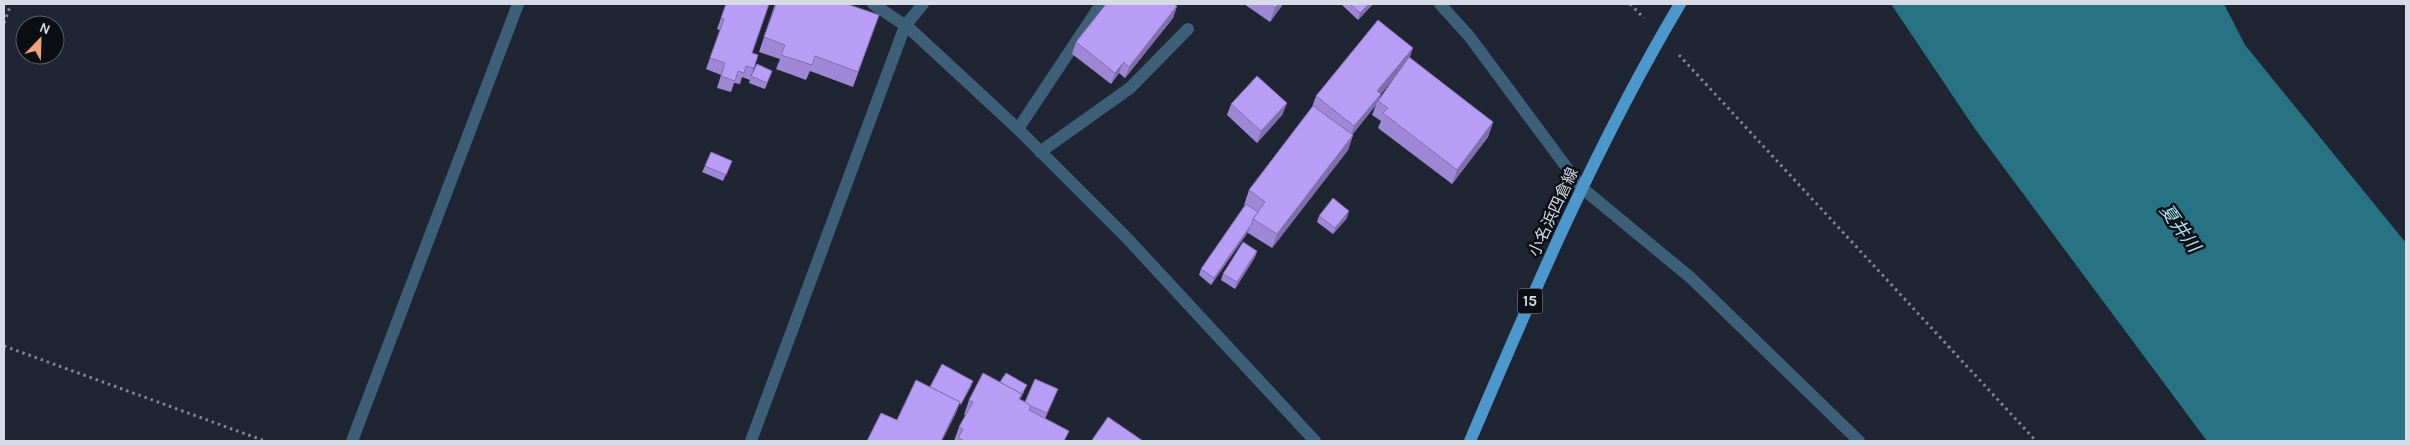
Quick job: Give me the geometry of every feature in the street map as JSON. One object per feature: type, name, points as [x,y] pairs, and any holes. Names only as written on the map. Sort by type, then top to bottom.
[{"type":"main road","name":"小名浜四倉線","points":[[1470,441],[1513,340],[1582,188],[1680,4]]},
{"type":"street","points":[[352,441],[518,4]]},
{"type":"street","points":[[872,4],[905,26],[1018,129],[1126,237],[1315,441]]},
{"type":"street","points":[[751,441],[905,26],[923,4]]},
{"type":"street","points":[[1018,129],[1101,4]]},
{"type":"street","points":[[1440,4],[1469,36],[1582,188],[1691,278],[1859,441]]},
{"type":"street","points":[[1040,152],[1130,88],[1188,30]]},
{"type":"path","points":[[4,23],[11,4]]},
{"type":"path","points":[[1700,77],[2036,441]]},
{"type":"path","points":[[4,346],[265,441]]},
{"type":"water","name":"夏井川","points":[[1891,4],[2224,4],[2245,45],[2406,243],[2406,441],[2207,441],[1975,129]]},
{"type":"building","points":[[726,4],[769,4],[752,53],[758,55],[754,68],[746,66],[744,73],[738,71],[735,81],[721,76],[725,63],[710,58],[724,19],[721,18]]},
{"type":"building","points":[[776,4],[847,4],[879,15],[858,72],[815,56],[812,65],[781,55],[785,45],[764,37]]},
{"type":"building","points":[[1106,4],[1173,4],[1177,6],[1129,67],[1124,62],[1115,73],[1076,42]]},
{"type":"building","points":[[1270,4],[1278,4],[1275,8]]},
{"type":"building","points":[[1350,4],[1369,4],[1360,13]]},
{"type":"building","points":[[1378,20],[1413,48],[1377,91],[1381,94],[1354,126],[1316,96]]},
{"type":"building","points":[[1409,57],[1493,122],[1457,170],[1383,113],[1388,108],[1378,101]]},
{"type":"building","points":[[757,64],[772,71],[767,83],[751,76]]},
{"type":"building","points":[[1257,76],[1287,103],[1261,131],[1231,104]]},
{"type":"building","points":[[1313,106],[1353,135],[1277,234],[1253,219],[1265,202],[1249,190]]},
{"type":"building","points":[[711,152],[732,161],[726,175],[705,166]]},
{"type":"building","points":[[1333,198],[1349,211],[1335,228],[1319,216]]},
{"type":"building","points":[[1246,204],[1258,212],[1214,278],[1201,269]]},
{"type":"building","points":[[1243,242],[1257,251],[1237,282],[1223,274]]},
{"type":"building","points":[[942,364],[973,381],[961,404],[930,387]]},
{"type":"building","points":[[983,373],[1022,394],[1019,399],[1031,405],[1029,410],[1069,431],[1064,441],[965,441],[958,438],[963,429],[959,427],[973,402],[969,400]]},
{"type":"building","points":[[1006,373],[1027,385],[1022,394],[1000,382]]},
{"type":"building","points":[[1035,379],[1058,389],[1047,413],[1025,402]]},
{"type":"building","points":[[916,380],[960,402],[941,441],[867,441],[881,413],[897,420]]},
{"type":"building","points":[[1108,417],[1143,441],[1093,441]]}]
